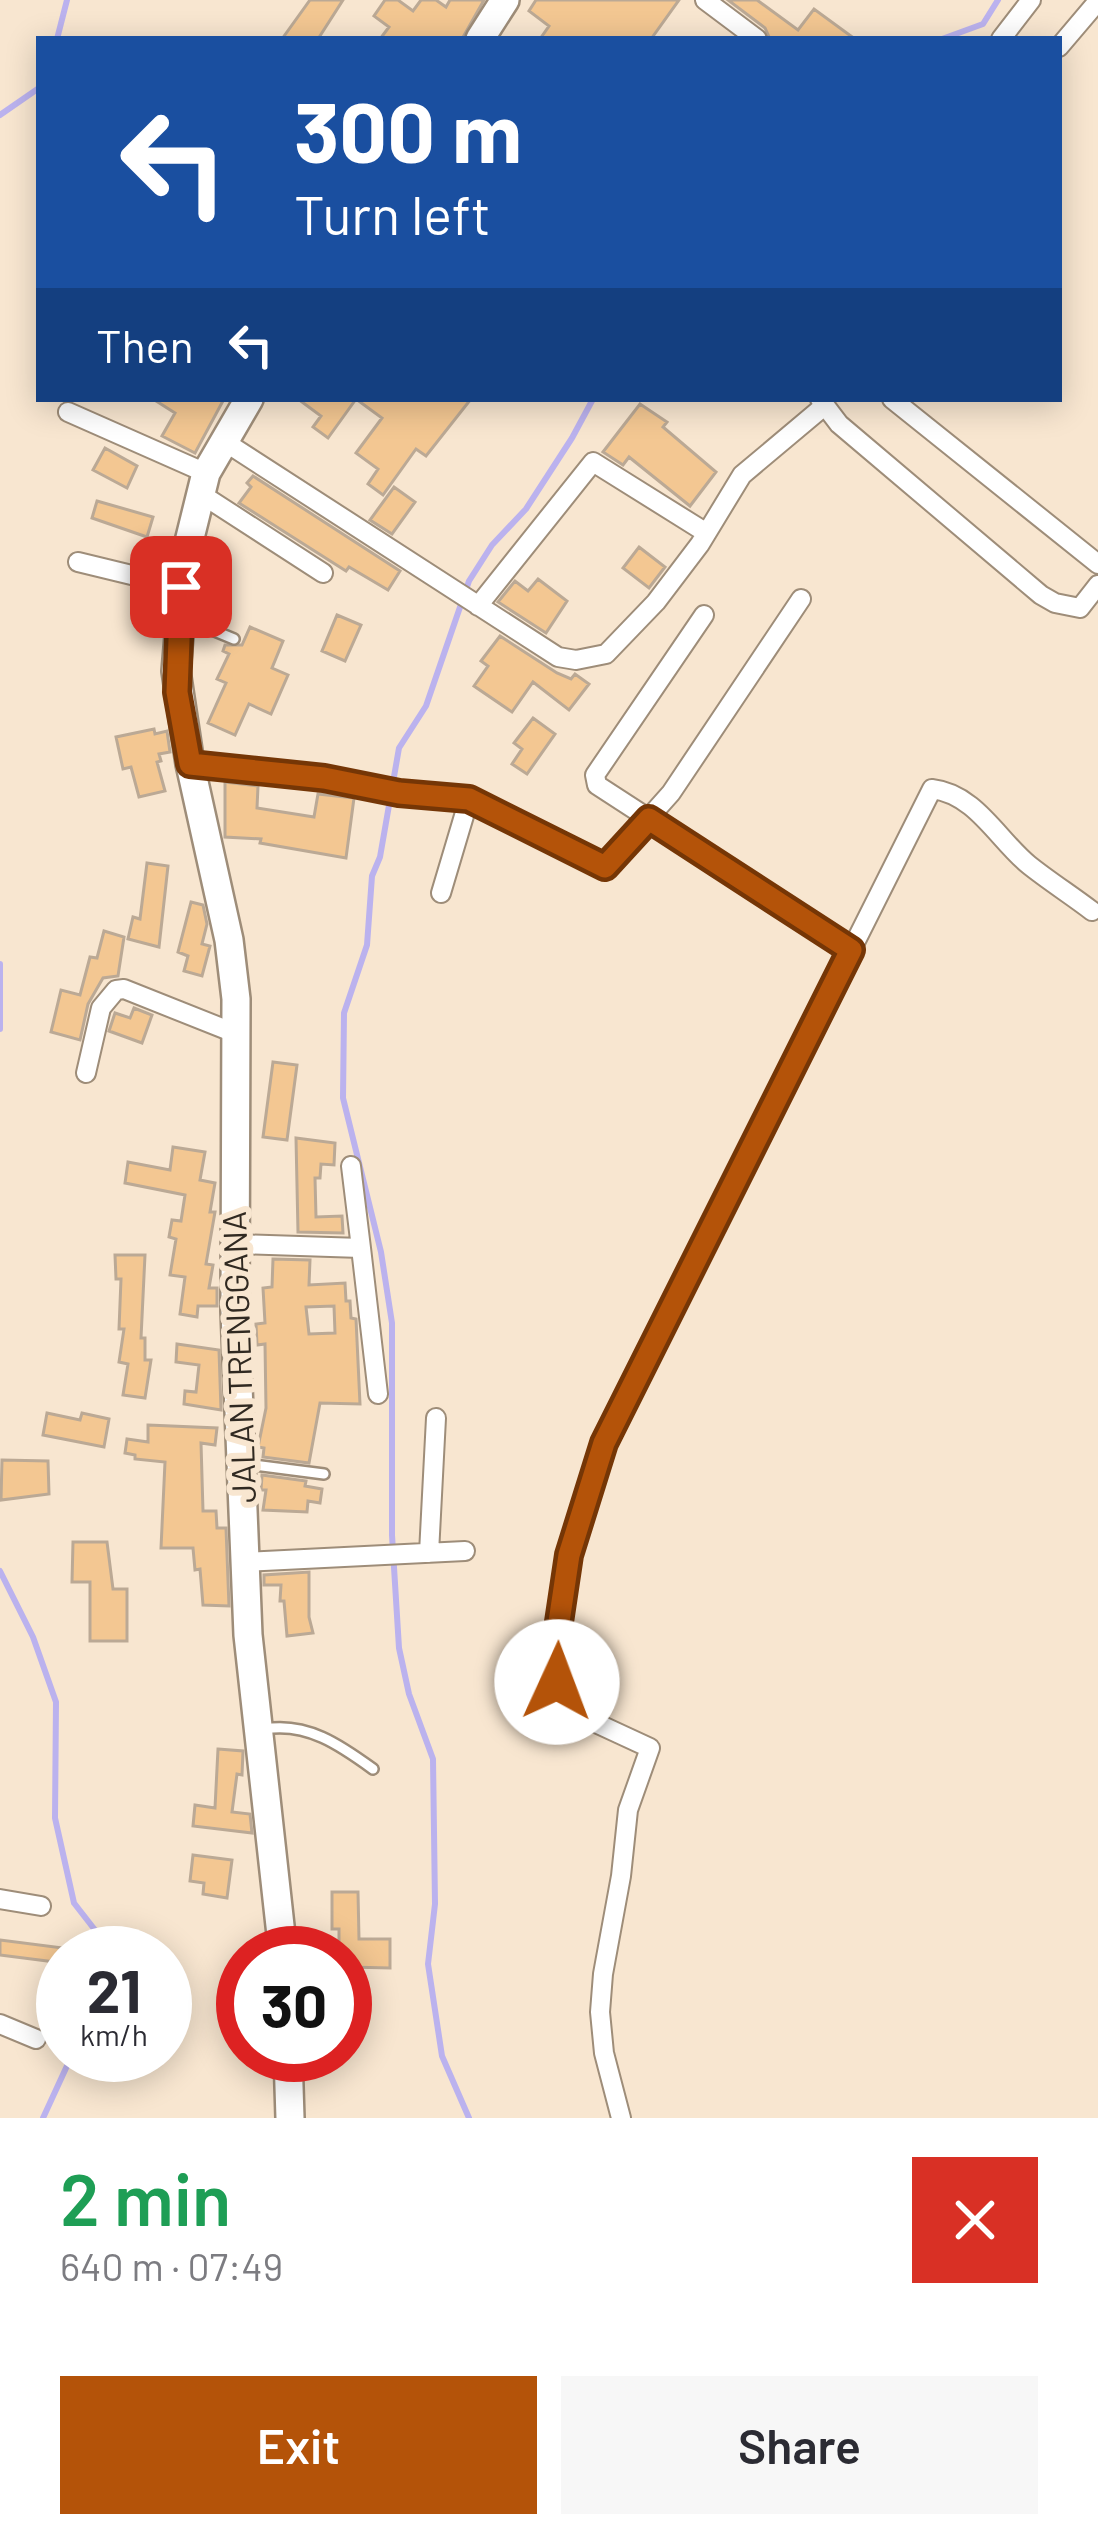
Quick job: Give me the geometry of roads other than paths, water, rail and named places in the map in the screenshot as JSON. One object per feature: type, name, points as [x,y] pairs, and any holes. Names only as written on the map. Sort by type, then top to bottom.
[{"type":"main road","points":[[483,36],[505,0]]},
{"type":"main road","name":"JALAN TRENGGANA","points":[[247,402],[222,440],[203,483],[181,587],[177,692],[229,940],[237,1034],[235,1244],[244,1562],[280,1926]]},
{"type":"main road","points":[[289,2082],[290,2118]]},
{"type":"street","points":[[705,0],[753,36]]},
{"type":"street","points":[[1003,36],[1031,0]]},
{"type":"street","points":[[1062,43],[1098,1]]},
{"type":"street","points":[[896,402],[1098,564]]},
{"type":"street","points":[[222,440],[558,657],[595,659],[606,654],[656,602],[742,476],[821,403],[1041,595],[1080,608],[1098,586]]},
{"type":"street","points":[[68,412],[203,483],[323,573]]},
{"type":"street","points":[[478,606],[593,462],[705,532]]},
{"type":"street","points":[[78,562],[181,587]]},
{"type":"street","points":[[190,764],[469,799],[605,867],[671,793],[801,599]]},
{"type":"street","points":[[704,615],[595,775],[597,784],[851,950]]},
{"type":"street","points":[[621,2118],[604,2053],[600,2012],[628,1810],[650,1748],[582,1720],[563,1700],[556,1660],[569,1555],[617,1411],[934,788],[981,814],[1028,863],[1092,910]]},
{"type":"street","points":[[441,893],[469,799]]},
{"type":"street","points":[[86,1073],[101,1008],[116,990],[124,989],[237,1034]]},
{"type":"street","points":[[351,1166],[378,1394]]},
{"type":"street","points":[[235,1244],[361,1248]]},
{"type":"street","points":[[429,1553],[436,1418]]},
{"type":"street","points":[[244,1562],[466,1551]]},
{"type":"street","points":[[0,1899],[41,1906]]},
{"type":"street","points":[[0,2024],[36,2039]]},
{"type":"lane","points":[[179,617],[234,639]]},
{"type":"lane","points":[[241,1464],[323,1474]]},
{"type":"lane","points":[[258,1719],[315,1734],[373,1769]]},
{"type":"waterway","points":[[58,36],[67,0]]},
{"type":"waterway","points":[[950,36],[983,24],[998,0]]},
{"type":"waterway","points":[[0,115],[36,90]]},
{"type":"waterway","points":[[469,2118],[442,2056],[428,1964],[435,1904],[433,1759],[409,1694],[399,1648],[392,1535],[392,1323],[381,1252],[343,1098],[344,1013],[367,945],[372,876],[380,857],[399,748],[426,706],[469,581],[492,545],[526,509],[591,402]]},
{"type":"waterway","points":[[0,964],[0,1029]]},
{"type":"waterway","points":[[0,1571],[33,1637],[56,1702],[55,1818],[74,1903],[92,1926]]},
{"type":"waterway","points":[[43,2118],[60,2082]]}]
